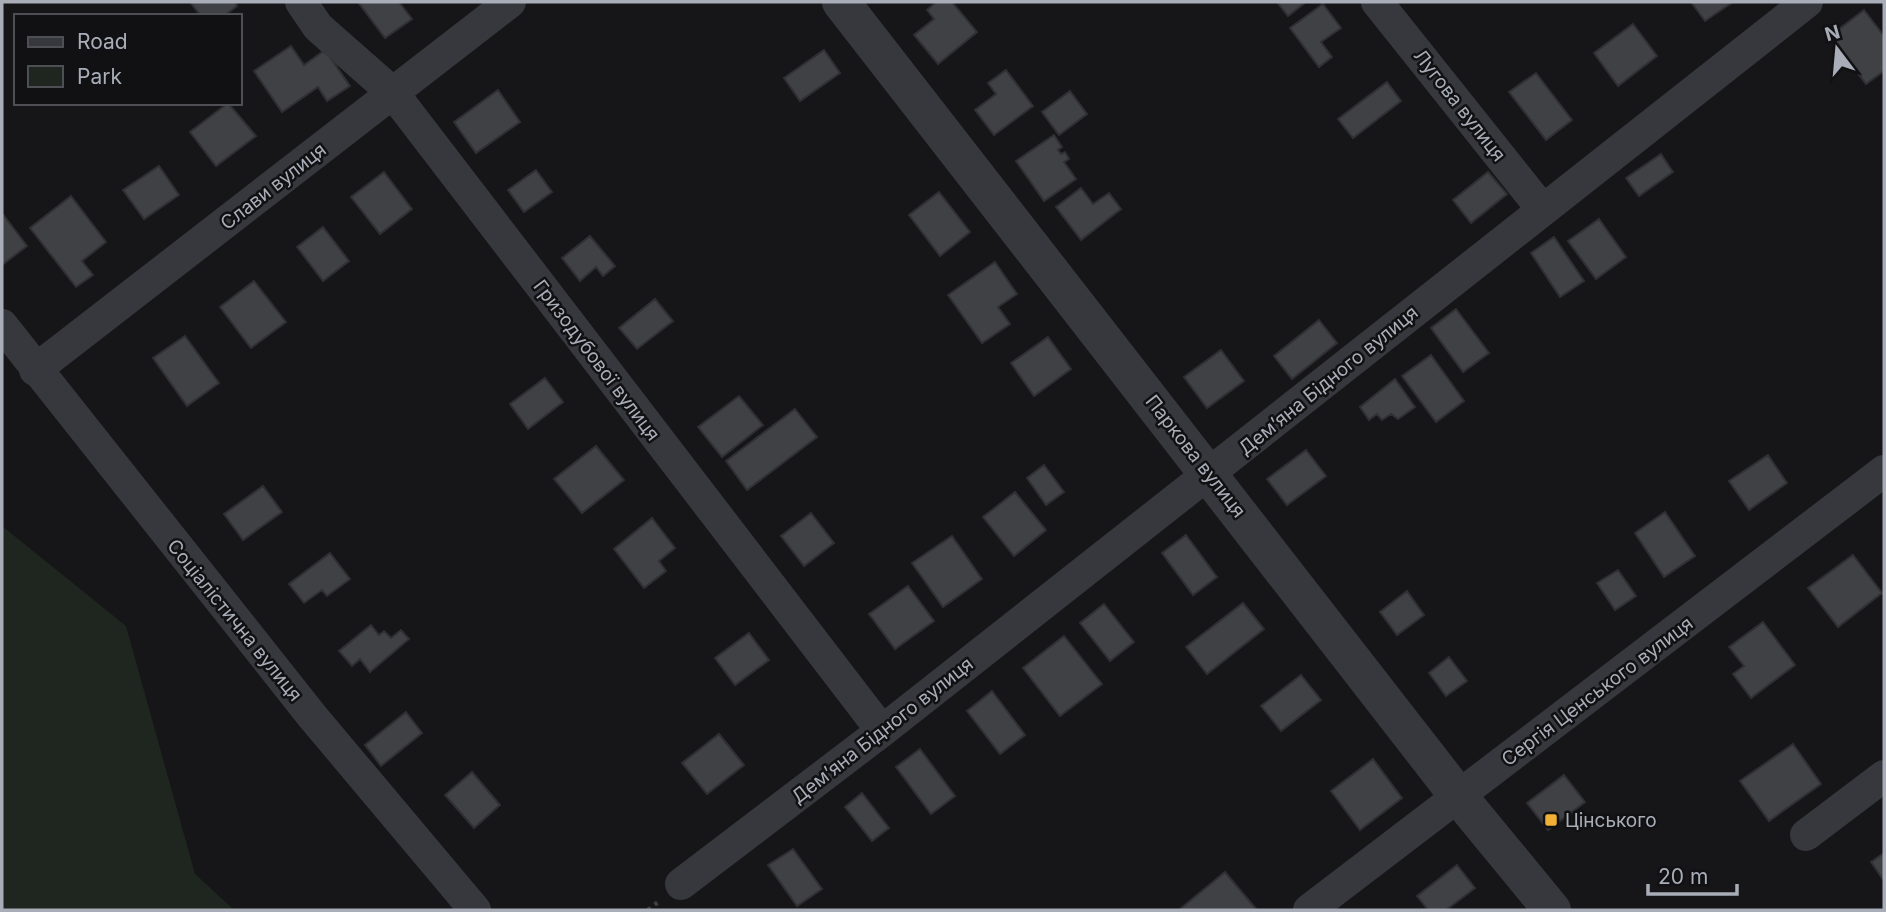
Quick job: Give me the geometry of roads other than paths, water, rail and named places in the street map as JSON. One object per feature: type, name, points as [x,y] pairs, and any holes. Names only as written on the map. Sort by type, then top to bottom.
[{"type":"street","name":"Гризодубової вулиця","points":[[301,2],[318,27],[393,93],[882,731]]},
{"type":"street","name":"Слави вулиця","points":[[35,369],[510,2]]},
{"type":"street","name":"Паркова вулиця","points":[[841,2],[1459,797],[1552,910]]},
{"type":"street","name":"Лугова вулиця","points":[[1377,2],[1542,209]]},
{"type":"street","name":"Дем’яна Бідного вулиця","points":[[681,884],[882,731],[1807,2]]},
{"type":"street","name":"Соціалістична вулиця","points":[[2,325],[303,705],[475,910]]},
{"type":"street","name":"Сергія Ценського вулиця","points":[[1309,910],[1884,471]]},
{"type":"street","points":[[1806,835],[1884,776]]},
{"type":"place","name":"Цінського","points":[[1551,820]]}]
